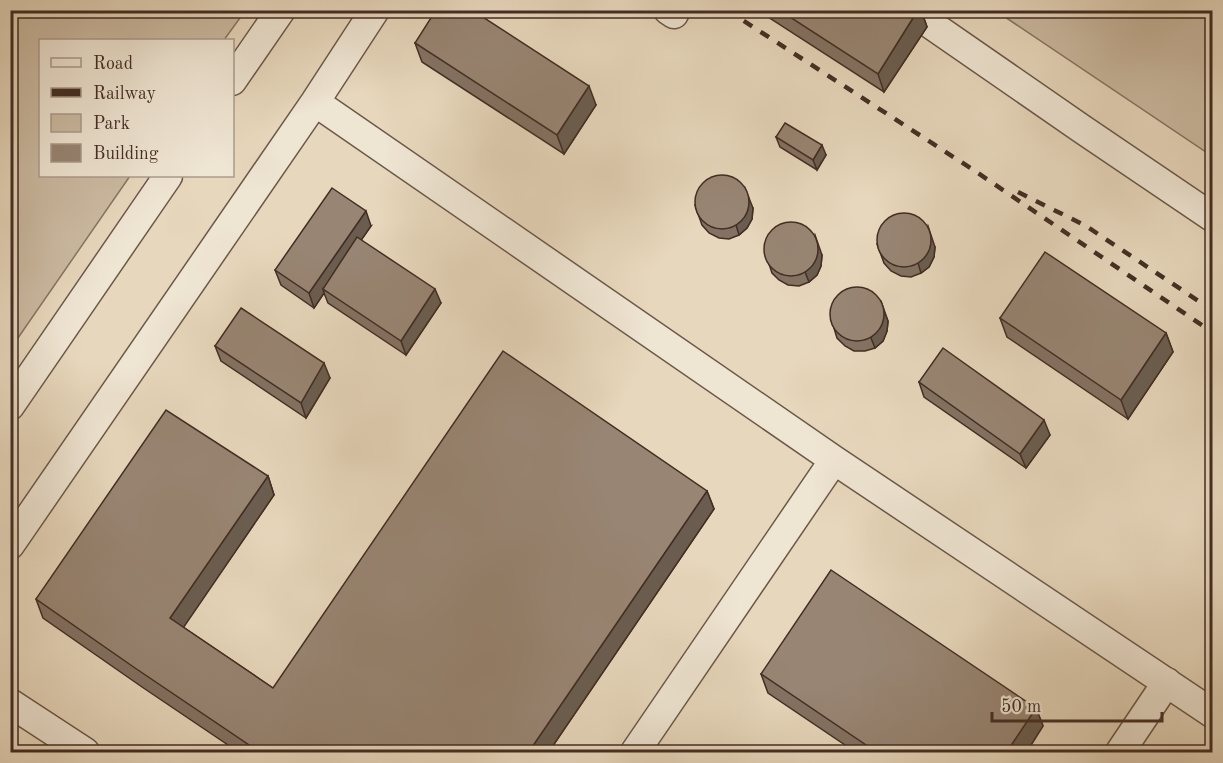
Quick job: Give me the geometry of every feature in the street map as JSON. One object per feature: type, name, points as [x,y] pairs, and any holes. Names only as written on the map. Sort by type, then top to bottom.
[{"type":"lane","points":[[234,78],[281,10]]},
{"type":"lane","points":[[10,545],[315,102],[375,10]]},
{"type":"lane","points":[[910,10],[1212,217]]},
{"type":"lane","points":[[315,102],[834,460],[1212,713]]},
{"type":"lane","points":[[10,406],[167,177]]},
{"type":"lane","points":[[635,753],[834,460]]},
{"type":"lane","points":[[1120,753],[1167,682]]},
{"type":"lane","points":[[10,703],[85,753]]},
{"type":"green space","points":[[11,10],[245,11],[225,39],[39,39],[39,177],[129,177],[11,348]]},
{"type":"green space","points":[[996,11],[1212,11],[1212,156]]},
{"type":"building","points":[[436,10],[472,10],[589,86],[557,135],[415,43]]},
{"type":"building","points":[[779,10],[918,10],[878,74]]},
{"type":"building","points":[[785,123],[822,145],[813,160],[776,137]]},
{"type":"building","points":[[722,175],[732,177],[741,183],[747,192],[749,202],[747,212],[741,221],[732,227],[722,229],[712,227],[703,221],[697,212],[695,202],[697,192],[703,183],[712,177]]},
{"type":"building","points":[[332,188],[366,211],[309,293],[275,270]]},
{"type":"building","points":[[904,213],[914,215],[923,221],[929,230],[931,240],[929,250],[923,259],[914,265],[904,267],[894,265],[885,259],[879,250],[877,240],[879,230],[885,221],[894,215]]},
{"type":"building","points":[[791,222],[801,224],[810,230],[816,239],[818,249],[816,259],[810,268],[801,274],[791,276],[781,274],[772,268],[766,259],[764,249],[766,239],[772,230],[781,224]]},
{"type":"building","points":[[357,237],[435,289],[401,341],[323,289]]},
{"type":"building","points":[[1045,252],[1166,333],[1121,400],[1000,318]]},
{"type":"building","points":[[857,287],[867,289],[876,295],[882,304],[884,314],[882,324],[876,333],[867,339],[857,341],[847,339],[838,333],[832,324],[830,314],[832,304],[838,295],[847,289]]},
{"type":"building","points":[[241,308],[324,363],[301,403],[215,346]]},
{"type":"building","points":[[943,348],[1044,420],[1020,454],[919,382]]},
{"type":"building","points":[[503,351],[707,491],[528,753],[261,753],[36,599],[166,410],[268,476],[170,618],[273,688]]},
{"type":"building","points":[[831,570],[1036,708],[1006,753],[878,753],[761,674]]},
{"type":"railway","points":[[727,10],[975,171],[1212,332]]},
{"type":"railway","points":[[1018,192],[1086,226],[1212,310]]}]
